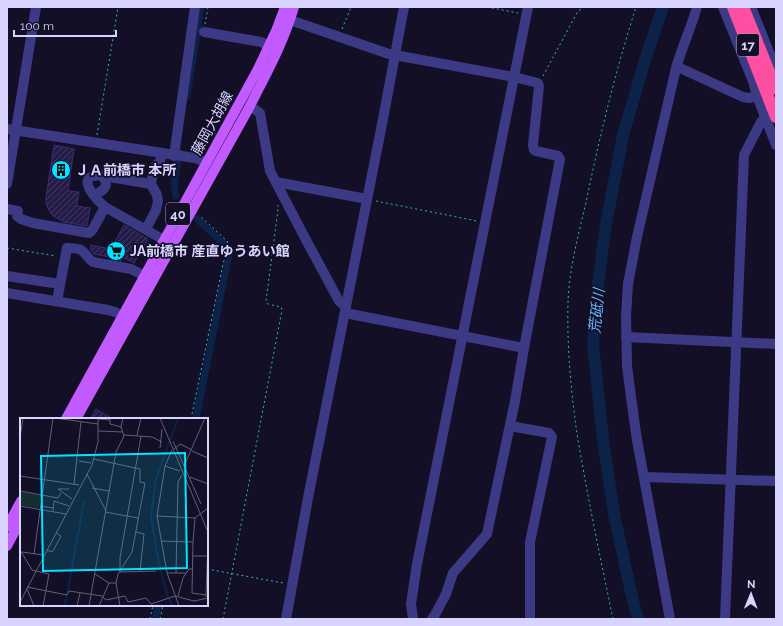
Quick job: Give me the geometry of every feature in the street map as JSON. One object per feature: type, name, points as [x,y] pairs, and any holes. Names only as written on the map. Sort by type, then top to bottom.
[{"type":"highway","name":"17","points":[[733,7],[768,81]]},
{"type":"highway","name":"17","points":[[743,7],[768,81],[771,118]]},
{"type":"main road","name":"藤岡大胡線","points":[[76,418],[126,319],[145,276],[269,46],[285,7]]},
{"type":"main road","name":"藤岡大胡線","points":[[67,418],[193,209],[250,106],[276,54],[294,7]]},
{"type":"main road","points":[[7,527],[20,503]]},
{"type":"main road","points":[[7,546],[20,522]]},
{"type":"street","points":[[7,184],[11,130],[23,91],[36,7]]},
{"type":"street","points":[[177,156],[195,7]]},
{"type":"street","points":[[286,619],[309,491],[404,7]]},
{"type":"street","points":[[670,619],[637,440],[627,366],[626,316],[628,284],[637,237],[676,68],[697,7]]},
{"type":"street","points":[[676,68],[680,68],[743,97],[750,98],[757,96],[768,81],[722,7]]},
{"type":"street","points":[[750,7],[776,67]]},
{"type":"street","points":[[413,619],[411,604],[417,564],[527,11]]},
{"type":"street","points":[[290,20],[389,54],[514,77],[538,83],[539,86],[532,145],[536,152],[558,156],[560,159],[515,401],[487,534],[453,573],[446,594],[432,619]]},
{"type":"street","points":[[204,32],[261,42],[269,46]]},
{"type":"street","points":[[757,96],[771,118],[776,145]]},
{"type":"street","points":[[250,106],[260,113],[270,171],[276,182],[282,203],[345,310],[524,348]]},
{"type":"street","points":[[725,619],[744,155],[761,122],[771,118]]},
{"type":"street","points":[[11,130],[195,158],[206,162]]},
{"type":"street","points":[[146,229],[156,210],[158,200],[151,184],[154,168],[160,161],[162,154]]},
{"type":"street","points":[[151,184],[98,175],[89,178],[88,182],[88,186],[94,195],[105,207],[164,240]]},
{"type":"street","points":[[94,195],[104,189],[106,185],[106,180],[102,176]]},
{"type":"street","points":[[276,182],[367,199]]},
{"type":"street","points":[[7,209],[18,211],[17,216],[21,220],[89,233],[93,229],[105,207]]},
{"type":"street","points":[[57,301],[67,248],[78,249],[93,262],[131,269],[145,276]]},
{"type":"street","points":[[7,276],[60,284]]},
{"type":"street","points":[[7,293],[108,310],[126,319]]},
{"type":"street","points":[[626,337],[776,344]]},
{"type":"street","points":[[510,426],[549,433],[552,437],[530,542],[530,619]]},
{"type":"street","points":[[644,477],[776,481]]},
{"type":"path","points":[[96,143],[118,7]]},
{"type":"path","points":[[204,32],[208,7]]},
{"type":"path","points":[[339,36],[351,7]]},
{"type":"path","points":[[488,7],[527,11]]},
{"type":"path","points":[[538,83],[578,11],[584,7]]},
{"type":"path","points":[[613,619],[591,512],[575,420],[569,368],[568,302],[575,250],[595,160],[624,44],[636,7]]},
{"type":"path","points":[[367,199],[485,223]]},
{"type":"path","points":[[223,619],[282,310],[281,307],[268,304],[266,301],[278,210],[282,203]]},
{"type":"path","points":[[191,418],[228,244],[227,241],[193,209]]},
{"type":"path","points":[[7,248],[65,258]]},
{"type":"path","points":[[208,569],[292,584]]},
{"type":"path","points":[[150,619],[153,606]]},
{"type":"path","points":[[160,619],[163,606]]},
{"type":"building","name":"ＪＡ前橋市 本所","points":[[54,145],[74,149],[68,191],[79,192],[77,206],[90,208],[87,226],[64,222],[53,216],[46,204]]},
{"type":"building","points":[[124,225],[148,239],[134,263],[122,257],[121,261],[94,254],[90,249],[91,245],[111,249]]},
{"type":"building","points":[[96,409],[111,418],[91,418]]},
{"type":"waterway","points":[[187,96],[201,7]]},
{"type":"waterway","name":"荒砥川","points":[[638,619],[615,519],[604,448],[593,345],[596,299],[606,224],[623,135],[645,60],[663,7]]},
{"type":"waterway","points":[[176,196],[174,185],[179,152]]},
{"type":"waterway","points":[[197,219],[224,244]]},
{"type":"waterway","points":[[196,418],[229,250]]},
{"type":"waterway","points":[[155,619],[158,606]]},
{"type":"place","name":"ＪＡ前橋市 本所","points":[[61,170]]},
{"type":"place","name":"JA前橋市 産直ゆうあい館","points":[[116,251]]}]
